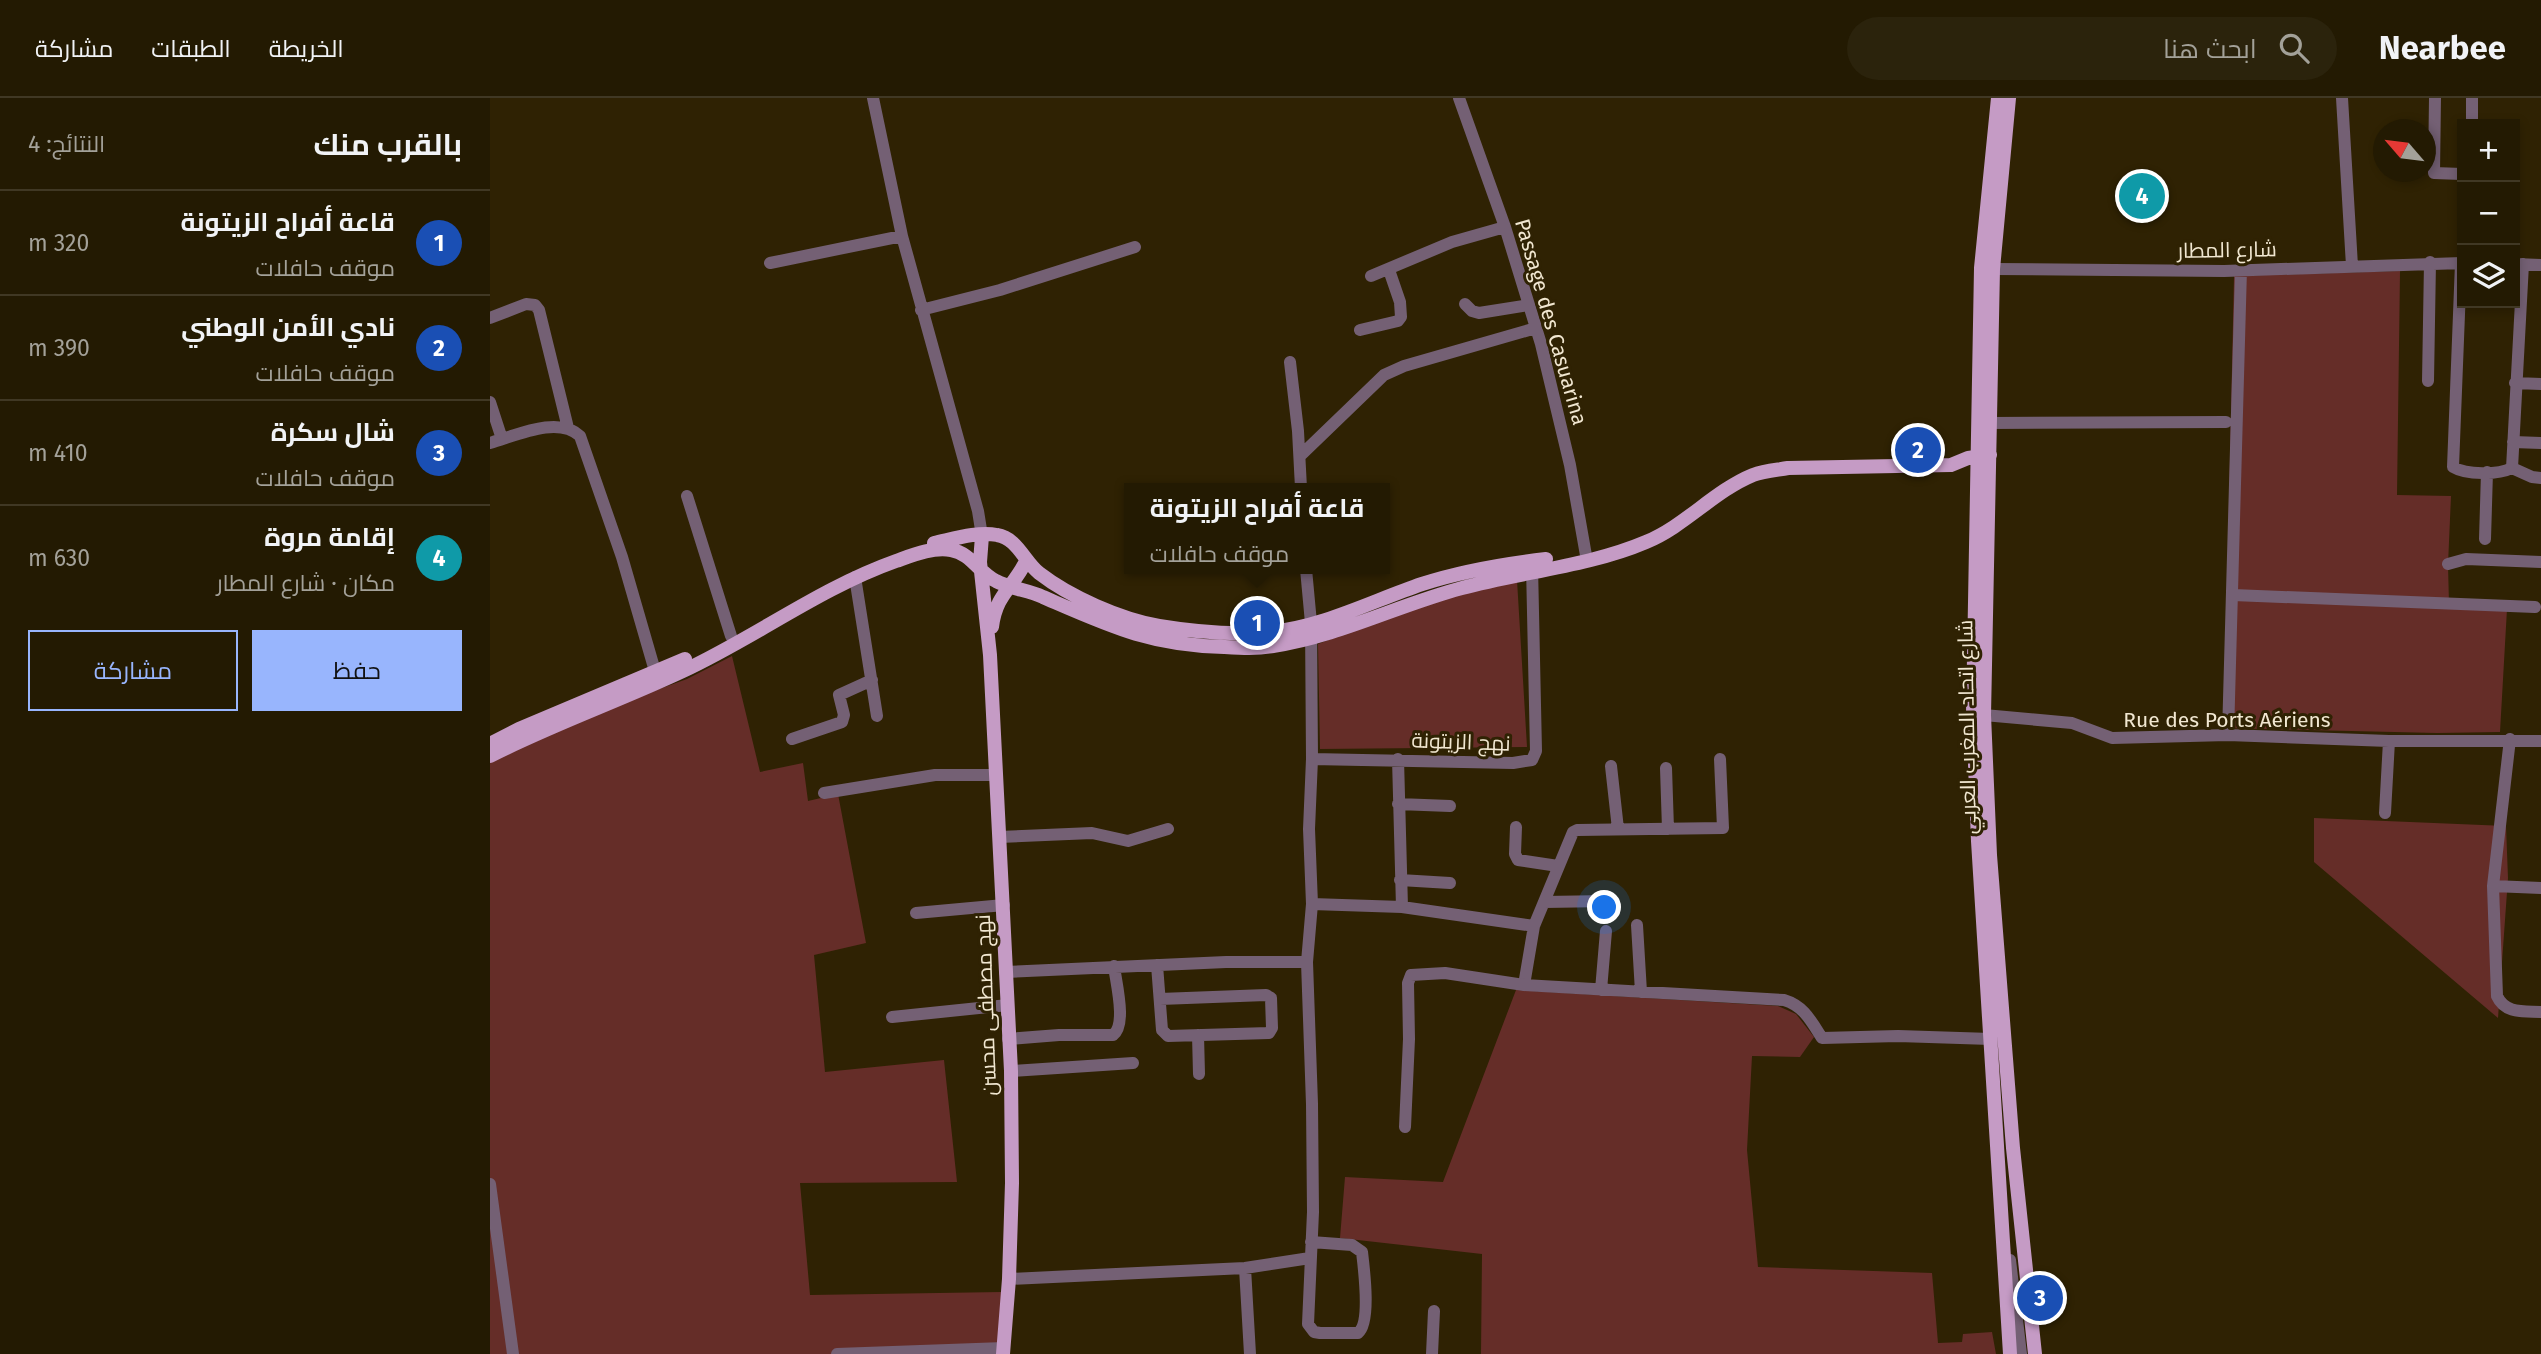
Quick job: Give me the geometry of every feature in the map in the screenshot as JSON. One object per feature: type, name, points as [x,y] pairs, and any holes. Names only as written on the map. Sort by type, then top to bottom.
[{"type":"main road","name":"شارع اتحاد المغرب العربي","points":[[1998,98],[1981,268],[1984,456],[1973,714],[1978,841],[2010,1354]]},
{"type":"main road","name":"شارع اتحاد المغرب العربي","points":[[1984,456],[1989,423],[1993,269],[2009,98]]},
{"type":"main road","points":[[490,756],[657,677],[799,596],[872,562],[919,546],[999,535],[1018,548],[1026,561],[1053,583],[1085,600],[1158,625],[1192,630],[1271,632],[1311,623],[1459,573],[1591,557],[1657,537],[1730,488],[1754,475],[1769,471],[1788,468],[1951,465],[1984,456]]},
{"type":"main road","points":[[1951,465],[1983,476]]},
{"type":"main road","name":"شارع اتحاد المغرب العربي","points":[[1983,476],[1984,715],[1990,855],[2013,1148],[2035,1354]]},
{"type":"main road","name":"نهج مصطفى محسن","points":[[982,536],[981,568],[990,654],[1004,905],[1010,1071],[1012,1183],[1004,1351]]},
{"type":"main road","points":[[490,744],[526,726],[714,655],[855,577],[919,552],[941,550],[960,553],[991,579],[1026,590],[1113,627],[1157,641],[1189,646],[1256,648],[1311,639],[1532,566]]},
{"type":"main road","points":[[1009,586],[1026,561]]},
{"type":"main road","name":"نهج مصطفى محسن","points":[[990,654],[994,612],[1009,586]]},
{"type":"street","points":[[873,98],[902,236],[978,511],[982,536]]},
{"type":"street","name":"Passage des Casuarina","points":[[1460,98],[1530,305],[1591,557]]},
{"type":"street","points":[[2342,98],[2351,266]]},
{"type":"street","points":[[2435,98],[2434,173],[2457,174]]},
{"type":"street","points":[[2472,98],[2472,119]]},
{"type":"street","points":[[1371,276],[1452,242],[1505,227]]},
{"type":"street","points":[[770,263],[902,236]]},
{"type":"street","points":[[921,310],[1000,290],[1135,247]]},
{"type":"street","points":[[2428,381],[2430,262]]},
{"type":"street","name":"شارع المطار","points":[[1993,269],[2224,271],[2457,262]]},
{"type":"street","points":[[2520,264],[2541,265]]},
{"type":"street","points":[[2228,735],[2241,269]]},
{"type":"street","points":[[1360,330],[1398,321],[1401,317],[1400,302],[1389,270]]},
{"type":"street","points":[[490,318],[526,304],[535,305],[539,310],[568,428]]},
{"type":"street","points":[[1465,304],[1472,311],[1479,313],[1530,305]]},
{"type":"street","points":[[2459,308],[2453,464],[2459,470],[2487,472],[2505,472],[2512,468]]},
{"type":"street","points":[[2512,468],[2518,308]]},
{"type":"street","points":[[1300,456],[1384,375],[1404,366],[1536,328]]},
{"type":"street","points":[[1290,362],[1301,483]]},
{"type":"street","points":[[2515,383],[2541,384]]},
{"type":"street","points":[[490,402],[496,441],[541,428],[568,428],[579,436],[622,557],[657,677]]},
{"type":"street","points":[[1989,423],[2226,422]]},
{"type":"street","points":[[2513,442],[2541,443]]},
{"type":"street","points":[[2512,468],[2541,478]]},
{"type":"street","points":[[2485,539],[2487,472]]},
{"type":"street","points":[[687,496],[731,636]]},
{"type":"street","points":[[2448,564],[2466,559],[2541,562]]},
{"type":"street","name":"نهج الزيتونة","points":[[1312,759],[1530,762],[1535,757],[1536,689],[1532,566]]},
{"type":"street","points":[[1306,574],[1311,623],[1312,759],[1309,829],[1312,904],[1307,962],[1312,1104],[1308,1324],[1320,1333],[1358,1333],[1362,1330],[1365,1314],[1362,1252],[1352,1245],[1311,1242]]},
{"type":"street","points":[[855,577],[877,716]]},
{"type":"street","points":[[2233,595],[2535,607]]},
{"type":"street","points":[[792,738],[842,722],[844,715],[839,695],[872,680]]},
{"type":"street","name":"Rue des Ports Aériens","points":[[1984,715],[2072,723],[2112,738],[2228,735],[2389,741],[2541,741]]},
{"type":"street","points":[[2510,740],[2493,886],[2497,996],[2500,1003],[2507,1008],[2541,1012]]},
{"type":"street","points":[[2385,813],[2389,741]]},
{"type":"street","points":[[1398,759],[1402,908]]},
{"type":"street","points":[[1524,985],[1534,926],[1573,832],[1723,828],[1720,759]]},
{"type":"street","points":[[1611,766],[1618,829]]},
{"type":"street","points":[[1665,768],[1668,828]]},
{"type":"street","points":[[824,793],[935,775],[996,775]]},
{"type":"street","points":[[1398,804],[1450,806]]},
{"type":"street","points":[[1516,827],[1514,851],[1518,860],[1558,866]]},
{"type":"street","points":[[999,838],[1092,833],[1128,841],[1168,829]]},
{"type":"street","points":[[1400,880],[1450,883]]},
{"type":"street","points":[[2493,886],[2541,888]]},
{"type":"street","points":[[1544,902],[1608,901]]},
{"type":"street","points":[[1312,904],[1402,908],[1534,926]]},
{"type":"street","points":[[916,913],[1004,905]]},
{"type":"street","points":[[1637,925],[1641,992]]},
{"type":"street","points":[[1601,990],[1606,931]]},
{"type":"street","points":[[1005,972],[1114,966],[1307,962]]},
{"type":"street","points":[[1157,965],[1162,1030],[1164,1034],[1269,1033],[1272,1028],[1271,998],[1266,995],[1160,999]]},
{"type":"street","points":[[1008,1040],[1117,1033],[1120,1016],[1114,966]]},
{"type":"street","points":[[1405,1127],[1409,1039],[1407,989],[1411,975],[1445,972],[1524,985],[1784,1000],[1796,1003],[1804,1011],[1822,1038],[1898,1036],[1991,1039]]},
{"type":"street","points":[[891,1017],[1007,1005]]},
{"type":"street","points":[[1198,1035],[1199,1074]]},
{"type":"street","points":[[1010,1071],[1133,1063]]},
{"type":"street","points":[[1998,1148],[2021,1354]]},
{"type":"street","points":[[490,1189],[496,1264],[513,1354]]},
{"type":"street","points":[[1009,1279],[1245,1268],[1310,1258]]},
{"type":"street","points":[[1245,1268],[1250,1354]]},
{"type":"street","points":[[1432,1354],[1434,1311]]},
{"type":"street","points":[[837,1354],[1004,1351]]},
{"type":"shaded area","points":[[2400,271],[2397,495],[2451,496],[2449,604],[2507,609],[2500,732],[2224,728],[2234,276]]},
{"type":"shaded area","points":[[1517,580],[1527,747],[1320,749],[1318,644],[1441,597]]},
{"type":"shaded area","points":[[732,656],[760,772],[803,763],[808,801],[838,794],[866,943],[814,955],[825,1072],[944,1060],[957,1182],[800,1183],[810,1295],[1002,1292],[997,1354],[490,1354],[490,760],[587,715],[687,679]]},
{"type":"shaded area","points":[[2314,818],[2506,826],[2508,878],[2498,1018],[2314,862]]},
{"type":"shaded area","points":[[1516,990],[1778,1006],[1796,1014],[1814,1037],[1800,1057],[1752,1056],[1747,1150],[1758,1267],[1932,1273],[1938,1343],[1962,1342],[1963,1334],[1992,1332],[1996,1354],[1481,1354],[1482,1254],[1340,1238],[1345,1177],[1443,1182]]},
{"type":"place","name":"إقامة مروة","points":[[2142,196]]},
{"type":"place","name":"نادي الأمن الوطني","points":[[1918,450]]},
{"type":"place","name":"قاعة أفراح الزيتونة","points":[[1257,623]]},
{"type":"place","name":"شال سكرة","points":[[2040,1298]]}]
